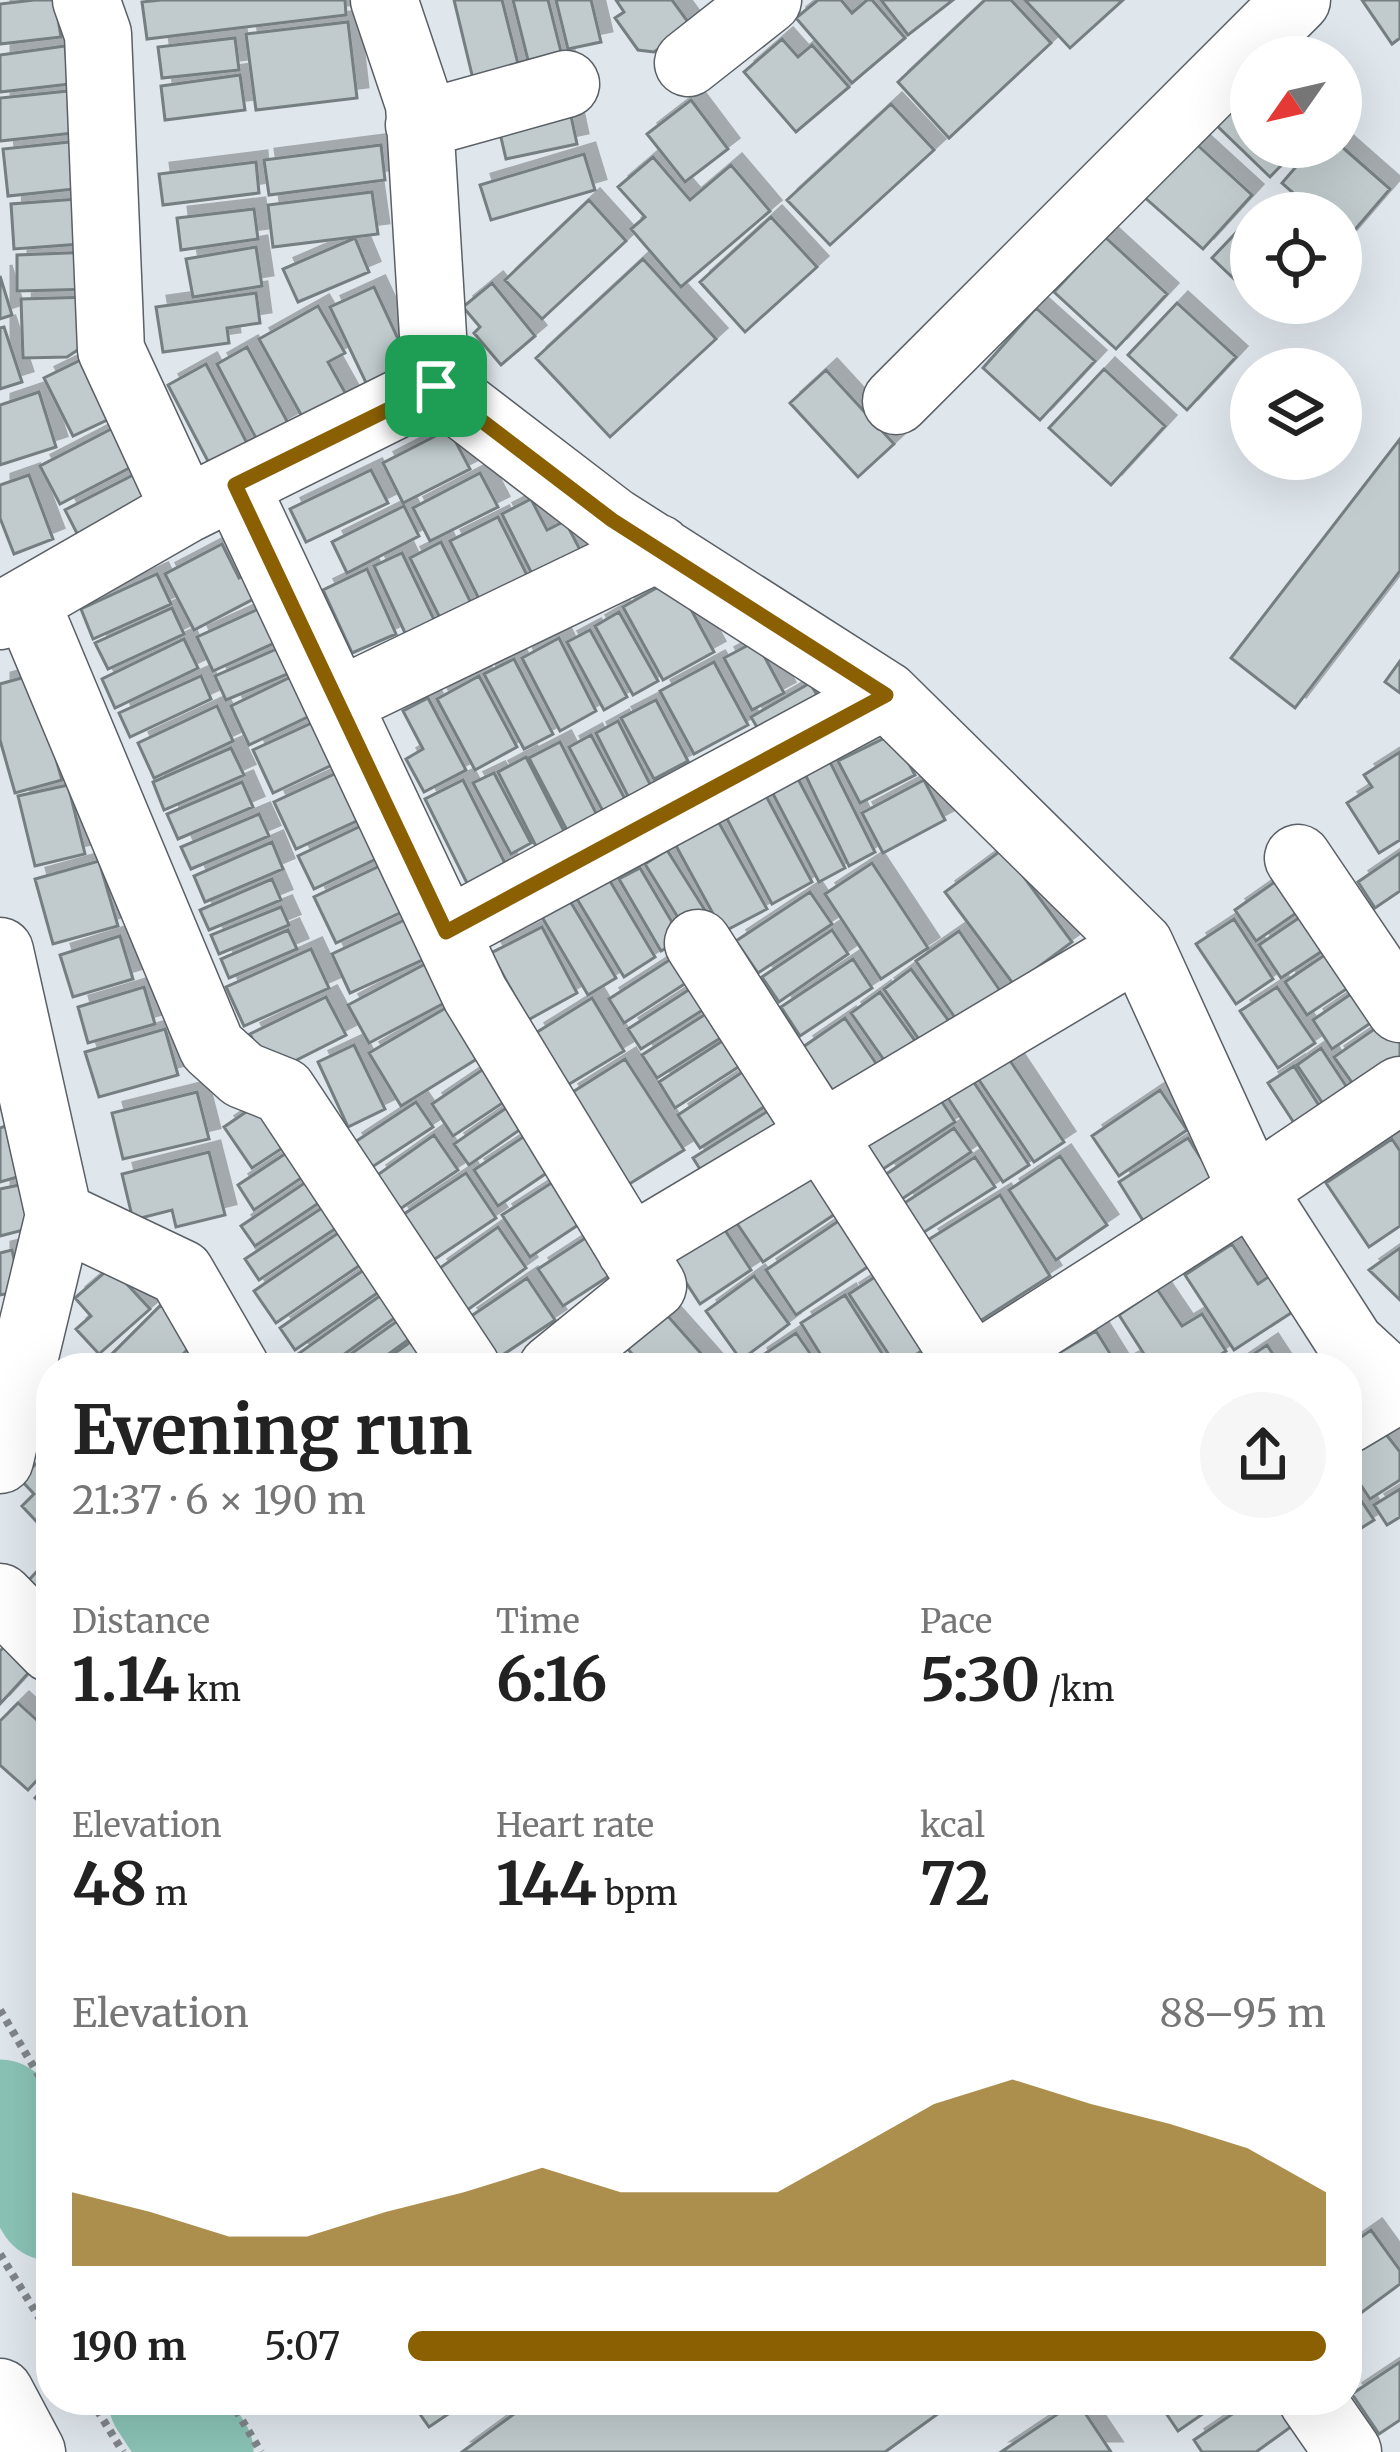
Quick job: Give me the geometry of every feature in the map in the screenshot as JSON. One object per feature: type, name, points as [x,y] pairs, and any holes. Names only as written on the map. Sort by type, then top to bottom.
[{"type":"street","points":[[86,0],[98,34],[111,350],[338,701],[476,994],[652,1286],[570,1353]]},
{"type":"street","points":[[384,0],[419,104],[436,386],[612,520],[886,695],[1140,945],[1252,1190],[1361,1353]]},
{"type":"street","points":[[688,63],[768,0]]},
{"type":"street","points":[[896,401],[1298,0]]},
{"type":"street","points":[[419,125],[566,84]]},
{"type":"street","points":[[436,386],[210,497],[13,609],[212,1046],[243,1075],[283,1091],[456,1353]]},
{"type":"street","points":[[338,701],[658,548]]},
{"type":"street","points":[[446,932],[886,695]]},
{"type":"street","points":[[1298,859],[1400,1009]]},
{"type":"street","points":[[698,943],[962,1353]]},
{"type":"street","points":[[630,1249],[1140,945]]},
{"type":"street","points":[[0,951],[59,1215],[0,1460]]},
{"type":"street","points":[[996,1353],[1400,1090]]},
{"type":"street","points":[[59,1215],[181,1273],[227,1353]]},
{"type":"street","points":[[1362,1354],[1400,1389],[1362,1411]]},
{"type":"street","points":[[0,1597],[36,1634]]},
{"type":"street","points":[[0,2392],[32,2452]]},
{"type":"street","points":[[1322,2415],[1348,2452]]},
{"type":"path","points":[[0,2010],[36,2071]]},
{"type":"path","points":[[0,2254],[36,2312]]},
{"type":"path","points":[[100,2415],[123,2452]]},
{"type":"path","points":[[239,2415],[261,2452]]},
{"type":"building","points":[[55,0],[61,37],[0,44],[0,4]]},
{"type":"building","points":[[345,0],[346,15],[147,39],[142,2]]},
{"type":"building","points":[[454,0],[502,0],[520,72],[474,83]]},
{"type":"building","points":[[513,0],[548,0],[564,64],[531,72]]},
{"type":"building","points":[[556,0],[591,0],[601,42],[568,49]]},
{"type":"building","points":[[616,0],[672,0],[691,26],[654,52],[638,50],[615,18],[624,12]]},
{"type":"building","points":[[818,0],[841,0],[852,13],[872,0],[905,38],[852,83],[796,18]]},
{"type":"building","points":[[881,0],[953,0],[908,35]]},
{"type":"building","points":[[985,0],[1011,0],[1051,43],[949,138],[898,82]]},
{"type":"building","points":[[1025,0],[1123,0],[1070,48]]},
{"type":"building","points":[[1362,0],[1400,0],[1400,38],[1392,44]]},
{"type":"building","points":[[348,22],[357,98],[256,110],[246,34]]},
{"type":"building","points":[[235,38],[239,70],[162,78],[158,47]]},
{"type":"building","points":[[782,39],[798,57],[812,45],[849,87],[796,132],[744,72]]},
{"type":"building","points":[[65,46],[70,84],[0,92],[0,55]]},
{"type":"building","points":[[240,75],[245,110],[165,120],[161,86]]},
{"type":"building","points":[[78,90],[83,132],[0,141],[0,98]]},
{"type":"building","points":[[691,100],[728,149],[685,182],[647,134]]},
{"type":"building","points":[[568,102],[577,144],[506,159],[496,116]]},
{"type":"building","points":[[1230,103],[1230,138],[1212,121]]},
{"type":"building","points":[[891,104],[934,150],[830,245],[787,200]]},
{"type":"building","points":[[79,141],[84,188],[8,196],[3,149]]},
{"type":"building","points":[[1193,141],[1249,192],[1230,192],[1230,219],[1203,249],[1143,196]]},
{"type":"building","points":[[381,145],[385,180],[269,195],[264,160]]},
{"type":"building","points":[[584,154],[595,190],[491,220],[480,185]]},
{"type":"building","points":[[653,157],[690,200],[731,165],[770,211],[681,287],[631,229],[645,217],[618,187]]},
{"type":"building","points":[[256,162],[259,193],[163,205],[159,174]]},
{"type":"building","points":[[1362,164],[1390,189],[1362,221],[1362,192],[1292,192],[1282,183],[1295,168]]},
{"type":"building","points":[[372,192],[378,234],[273,247],[268,205]]},
{"type":"building","points":[[91,198],[94,243],[14,249],[11,204]]},
{"type":"building","points":[[589,200],[626,241],[542,319],[505,280]]},
{"type":"building","points":[[254,209],[258,239],[181,250],[177,218]]},
{"type":"building","points":[[771,217],[817,267],[745,332],[700,282]]},
{"type":"building","points":[[1105,237],[1167,294],[1116,349],[1054,292]]},
{"type":"building","points":[[355,238],[369,272],[298,302],[283,269]]},
{"type":"building","points":[[1230,239],[1230,275],[1212,258]]},
{"type":"building","points":[[256,247],[262,286],[193,297],[186,259]]},
{"type":"building","points":[[93,252],[95,289],[17,291],[17,255]]},
{"type":"building","points":[[643,259],[716,339],[610,437],[536,358]]},
{"type":"building","points":[[0,276],[12,315],[0,319]]},
{"type":"building","points":[[492,283],[535,336],[501,365],[474,333],[480,327],[463,307]]},
{"type":"building","points":[[374,287],[412,369],[369,389],[330,307]]},
{"type":"building","points":[[256,293],[260,323],[227,328],[229,343],[163,352],[156,307]]},
{"type":"building","points":[[91,297],[93,340],[67,357],[23,358],[21,299]]},
{"type":"building","points":[[1177,303],[1230,352],[1230,363],[1187,410],[1128,355]]},
{"type":"building","points":[[318,306],[345,353],[328,362],[352,405],[309,429],[259,339]]},
{"type":"building","points":[[1036,308],[1095,361],[1040,420],[983,368]]},
{"type":"building","points":[[4,327],[22,382],[0,389],[0,328]]},
{"type":"building","points":[[247,347],[288,423],[257,440],[217,364]]},
{"type":"building","points":[[93,354],[122,413],[73,436],[44,378]]},
{"type":"building","points":[[206,364],[248,445],[210,465],[168,385]]},
{"type":"building","points":[[1104,369],[1165,426],[1111,485],[1049,428]]},
{"type":"building","points":[[826,370],[894,444],[858,477],[790,403]]},
{"type":"building","points":[[39,392],[56,447],[0,465],[0,405]]},
{"type":"building","points":[[119,425],[139,463],[60,504],[40,466]]},
{"type":"building","points":[[449,429],[470,469],[403,503],[383,463]]},
{"type":"building","points":[[1400,439],[1400,571],[1295,708],[1231,658]]},
{"type":"building","points":[[371,470],[388,503],[306,542],[290,509]]},
{"type":"building","points":[[139,472],[156,508],[83,545],[65,510]]},
{"type":"building","points":[[480,473],[498,507],[430,541],[413,508]]},
{"type":"building","points":[[29,475],[53,539],[14,554],[0,518],[0,485]]},
{"type":"building","points":[[531,499],[547,530],[565,521],[588,565],[540,590],[502,514]]},
{"type":"building","points":[[404,506],[419,536],[347,573],[332,542]]},
{"type":"building","points":[[498,517],[534,589],[486,613],[450,541]]},
{"type":"building","points":[[441,542],[477,615],[446,630],[410,558]]},
{"type":"building","points":[[222,544],[239,578],[253,570],[265,593],[194,630],[165,574]]},
{"type":"building","points":[[402,553],[441,634],[412,648],[374,566]]},
{"type":"building","points":[[367,569],[396,634],[352,653],[323,590]]},
{"type":"building","points":[[157,574],[171,604],[93,639],[81,609]]},
{"type":"building","points":[[674,578],[714,652],[663,680],[623,607]]},
{"type":"building","points":[[267,605],[283,639],[213,671],[197,637]]},
{"type":"building","points":[[172,608],[184,634],[108,669],[95,643]]},
{"type":"building","points":[[619,612],[658,681],[633,695],[595,626]]},
{"type":"building","points":[[590,630],[627,697],[604,710],[567,642]]},
{"type":"building","points":[[559,638],[596,711],[560,731],[522,658]]},
{"type":"building","points":[[184,639],[198,668],[115,708],[102,679]]},
{"type":"building","points":[[756,641],[784,693],[752,710],[724,658]]},
{"type":"building","points":[[286,645],[297,670],[226,700],[215,676]]},
{"type":"building","points":[[514,659],[553,734],[524,749],[484,674]]},
{"type":"building","points":[[1400,661],[1400,693],[1385,682]]},
{"type":"building","points":[[714,662],[748,725],[694,754],[660,691]]},
{"type":"building","points":[[299,673],[318,712],[249,745],[231,706]]},
{"type":"building","points":[[32,675],[62,780],[15,793],[0,740],[0,684]]},
{"type":"building","points":[[201,676],[211,699],[130,737],[119,713]]},
{"type":"building","points":[[479,676],[517,747],[475,770],[437,699]]},
{"type":"building","points":[[810,683],[825,709],[766,742],[751,717]]},
{"type":"building","points":[[428,698],[466,770],[424,792],[406,759],[423,749],[403,711]]},
{"type":"building","points":[[656,700],[688,761],[654,779],[621,718]]},
{"type":"building","points":[[217,706],[233,741],[154,778],[138,743]]},
{"type":"building","points":[[618,721],[653,790],[631,802],[596,733]]},
{"type":"building","points":[[314,722],[334,764],[273,793],[253,750]]},
{"type":"building","points":[[893,734],[915,775],[860,803],[838,761]]},
{"type":"building","points":[[591,735],[627,803],[605,815],[569,747]]},
{"type":"building","points":[[560,742],[599,819],[569,834],[529,758]]},
{"type":"building","points":[[231,748],[244,775],[164,810],[153,782]]},
{"type":"building","points":[[1400,752],[1400,840],[1379,853],[1347,803],[1372,787],[1364,775]]},
{"type":"building","points":[[526,757],[566,835],[538,850],[498,772]]},
{"type":"building","points":[[829,760],[875,852],[849,866],[804,772]]},
{"type":"building","points":[[341,771],[363,818],[296,849],[274,802]]},
{"type":"building","points":[[494,773],[531,843],[511,854],[473,783]]},
{"type":"building","points":[[797,777],[845,868],[819,882],[771,790]]},
{"type":"building","points":[[463,780],[508,869],[469,887],[425,799]]},
{"type":"building","points":[[924,780],[945,820],[883,853],[862,813]]},
{"type":"building","points":[[242,782],[253,807],[178,839],[167,814]]},
{"type":"building","points":[[68,785],[85,854],[35,866],[18,796]]},
{"type":"building","points":[[765,794],[812,882],[772,904],[725,815]]},
{"type":"building","points":[[259,814],[269,836],[191,869],[181,847]]},
{"type":"building","points":[[718,821],[767,909],[723,932],[675,844]]},
{"type":"building","points":[[363,825],[378,858],[314,889],[298,856]]},
{"type":"building","points":[[272,842],[283,869],[205,902],[194,876]]},
{"type":"building","points":[[1003,849],[1072,942],[1014,985],[945,892]]},
{"type":"building","points":[[667,850],[713,923],[690,937],[645,864]]},
{"type":"building","points":[[1400,853],[1400,891],[1375,908],[1358,882]]},
{"type":"building","points":[[99,861],[118,926],[53,944],[35,879]]},
{"type":"building","points":[[872,863],[928,948],[881,979],[825,894]]},
{"type":"building","points":[[382,865],[404,911],[336,943],[314,897]]},
{"type":"building","points":[[640,868],[682,939],[661,951],[619,879]]},
{"type":"building","points":[[1293,869],[1315,900],[1256,941],[1235,910]]},
{"type":"building","points":[[607,876],[655,957],[624,977],[574,894]]},
{"type":"building","points":[[272,879],[281,900],[209,930],[200,910]]},
{"type":"building","points":[[810,892],[832,924],[758,973],[736,941]]},
{"type":"building","points":[[570,901],[616,978],[588,995],[542,917]]},
{"type":"building","points":[[281,907],[289,925],[219,954],[211,935]]},
{"type":"building","points":[[1315,907],[1339,940],[1281,978],[1259,945]]},
{"type":"building","points":[[413,916],[431,956],[350,993],[332,954]]},
{"type":"building","points":[[1234,919],[1273,979],[1236,1004],[1196,944]]},
{"type":"building","points":[[542,927],[577,993],[528,1020],[491,953]]},
{"type":"building","points":[[288,930],[297,949],[229,978],[221,959]]},
{"type":"building","points":[[832,930],[848,954],[779,1002],[762,977]]},
{"type":"building","points":[[959,931],[1003,995],[960,1025],[916,961]]},
{"type":"building","points":[[120,936],[133,979],[73,997],[60,955]]},
{"type":"building","points":[[1338,946],[1360,980],[1307,1015],[1285,982]]},
{"type":"building","points":[[311,949],[329,988],[244,1026],[226,987]]},
{"type":"building","points":[[685,950],[700,974],[624,1023],[609,999]]},
{"type":"building","points":[[853,959],[872,988],[800,1036],[781,1007]]},
{"type":"building","points":[[429,962],[450,1000],[369,1043],[348,1005]]},
{"type":"building","points":[[911,969],[954,1028],[925,1048],[884,989]]},
{"type":"building","points":[[704,980],[717,1001],[641,1049],[628,1029]]},
{"type":"building","points":[[1367,983],[1387,1012],[1332,1049],[1313,1020]]},
{"type":"building","points":[[144,987],[155,1024],[88,1043],[78,1007]]},
{"type":"building","points":[[1277,987],[1315,1043],[1278,1068],[1240,1011]]},
{"type":"building","points":[[880,992],[921,1049],[891,1070],[851,1013]]},
{"type":"building","points":[[326,997],[346,1035],[269,1074],[250,1034]]},
{"type":"building","points":[[592,998],[624,1051],[566,1086],[534,1034]]},
{"type":"building","points":[[449,1006],[480,1057],[401,1106],[369,1053]]},
{"type":"building","points":[[715,1008],[730,1032],[657,1078],[642,1055]]},
{"type":"building","points":[[845,1018],[882,1072],[840,1101],[803,1047]]},
{"type":"building","points":[[1389,1019],[1400,1034],[1400,1062],[1358,1091],[1334,1057]]},
{"type":"building","points":[[165,1029],[178,1075],[99,1097],[85,1052]]},
{"type":"building","points":[[730,1036],[746,1062],[675,1108],[659,1082]]},
{"type":"building","points":[[354,1045],[385,1109],[348,1127],[318,1062]]},
{"type":"building","points":[[1321,1048],[1352,1095],[1328,1111],[1297,1065]]},
{"type":"building","points":[[1007,1056],[1064,1142],[1034,1162],[977,1077]]},
{"type":"building","points":[[625,1059],[684,1150],[626,1186],[568,1095]]},
{"type":"building","points":[[488,1066],[510,1098],[453,1136],[432,1104]]},
{"type":"building","points":[[1294,1066],[1323,1112],[1298,1129],[1268,1083]]},
{"type":"building","points":[[747,1069],[770,1103],[700,1148],[678,1115]]},
{"type":"building","points":[[971,1078],[1029,1165],[1003,1182],[946,1095]]},
{"type":"building","points":[[1160,1090],[1187,1130],[1119,1176],[1092,1136]]},
{"type":"building","points":[[197,1092],[209,1139],[123,1159],[112,1113]]},
{"type":"building","points":[[938,1096],[955,1122],[883,1169],[866,1144]]},
{"type":"building","points":[[265,1099],[293,1141],[252,1168],[224,1127]]},
{"type":"building","points":[[416,1102],[433,1127],[369,1169],[352,1144]]},
{"type":"building","points":[[512,1104],[528,1124],[469,1165],[454,1144]]},
{"type":"building","points":[[771,1109],[784,1128],[705,1177],[693,1158]]},
{"type":"building","points":[[8,1125],[21,1176],[0,1182],[0,1128]]},
{"type":"building","points":[[954,1128],[971,1152],[902,1199],[885,1175]]},
{"type":"building","points":[[529,1133],[554,1168],[498,1206],[474,1170]]},
{"type":"building","points":[[434,1135],[458,1170],[400,1209],[376,1176]]},
{"type":"building","points":[[1188,1138],[1216,1182],[1147,1227],[1119,1182]]},
{"type":"building","points":[[1392,1139],[1400,1151],[1400,1226],[1369,1247],[1326,1183]]},
{"type":"building","points":[[297,1146],[313,1170],[254,1210],[238,1185]]},
{"type":"building","points":[[209,1152],[225,1215],[176,1227],[172,1210],[133,1220],[122,1174]]},
{"type":"building","points":[[1060,1156],[1107,1225],[1056,1260],[1009,1190]]},
{"type":"building","points":[[975,1157],[995,1187],[921,1234],[903,1204]]},
{"type":"building","points":[[811,1172],[838,1212],[763,1262],[736,1222]]},
{"type":"building","points":[[466,1173],[496,1218],[429,1263],[398,1218]]},
{"type":"building","points":[[315,1176],[329,1196],[255,1246],[241,1226]]},
{"type":"building","points":[[556,1180],[584,1221],[530,1257],[502,1215]]},
{"type":"building","points":[[24,1184],[35,1227],[0,1236],[0,1189]]},
{"type":"building","points":[[1000,1195],[1050,1276],[980,1321],[928,1240]]},
{"type":"building","points":[[334,1200],[348,1220],[259,1280],[245,1259]]},
{"type":"building","points":[[843,1218],[872,1264],[796,1315],[766,1270]]},
{"type":"building","points":[[721,1224],[751,1270],[700,1304],[670,1258]]},
{"type":"building","points":[[498,1227],[526,1268],[466,1311],[437,1270]]},
{"type":"building","points":[[344,1229],[366,1261],[276,1323],[254,1291]]},
{"type":"building","points":[[587,1237],[612,1274],[563,1306],[538,1269]]},
{"type":"building","points":[[1232,1244],[1258,1284],[1271,1275],[1294,1311],[1234,1350],[1185,1275]]},
{"type":"building","points":[[1400,1248],[1400,1300],[1369,1270]]},
{"type":"building","points":[[12,1250],[21,1291],[0,1295],[0,1253]]},
{"type":"building","points":[[111,1267],[150,1309],[98,1353],[76,1329],[91,1316],[75,1298]]},
{"type":"building","points":[[368,1267],[383,1289],[295,1350],[280,1328]]},
{"type":"building","points":[[884,1271],[932,1344],[918,1353],[888,1353],[849,1294]]},
{"type":"building","points":[[754,1276],[789,1324],[750,1353],[736,1353],[706,1311]]},
{"type":"building","points":[[527,1278],[555,1320],[506,1353],[490,1353],[467,1319]]},
{"type":"building","points":[[1157,1289],[1182,1326],[1202,1314],[1226,1351],[1143,1353],[1119,1315]]},
{"type":"building","points":[[384,1293],[400,1314],[346,1353],[299,1353]]},
{"type":"building","points":[[845,1295],[882,1353],[820,1353],[801,1323]]},
{"type":"building","points":[[161,1305],[196,1341],[184,1353],[113,1353]]},
{"type":"building","points":[[666,1314],[701,1353],[631,1353],[627,1348]]},
{"type":"building","points":[[403,1317],[415,1335],[390,1353],[352,1353]]},
{"type":"building","points":[[1096,1331],[1110,1353],[1059,1353]]},
{"type":"building","points":[[796,1333],[810,1353],[766,1353]]},
{"type":"building","points":[[416,1338],[426,1353],[395,1353]]},
{"type":"building","points":[[1381,1428],[1400,1452],[1400,1480],[1370,1499],[1362,1487],[1362,1440]]},
{"type":"building","points":[[36,1464],[36,1521],[22,1506],[34,1494],[20,1479]]},
{"type":"building","points":[[1400,1489],[1400,1517],[1387,1525],[1374,1505]]},
{"type":"building","points":[[1362,1502],[1374,1520],[1362,1528]]},
{"type":"building","points":[[7,1644],[33,1668],[0,1704],[0,1651]]},
{"type":"building","points":[[18,1703],[36,1719],[36,1781],[28,1790],[0,1765],[0,1721]]},
{"type":"building","points":[[1371,2230],[1400,2270],[1400,2284],[1362,2312],[1362,2236]]},
{"type":"building","points":[[1400,2362],[1400,2420],[1379,2434],[1362,2409],[1362,2387]]},
{"type":"building","points":[[421,2415],[447,2415],[429,2427]]},
{"type":"building","points":[[513,2415],[936,2415],[885,2452],[462,2452]]},
{"type":"building","points":[[1056,2415],[1086,2415],[1111,2452],[1001,2452]]},
{"type":"building","points":[[1167,2415],[1201,2415],[1178,2431]]},
{"type":"building","points":[[1231,2415],[1295,2415],[1299,2421],[1256,2452],[1202,2452],[1194,2440]]},
{"type":"waterway","points":[[0,2115],[36,2179]]},
{"type":"waterway","points":[[174,2415],[198,2452]]},
{"type":"route","points":[[436,386],[612,520],[886,695],[446,932],[235,485],[436,386]]}]
